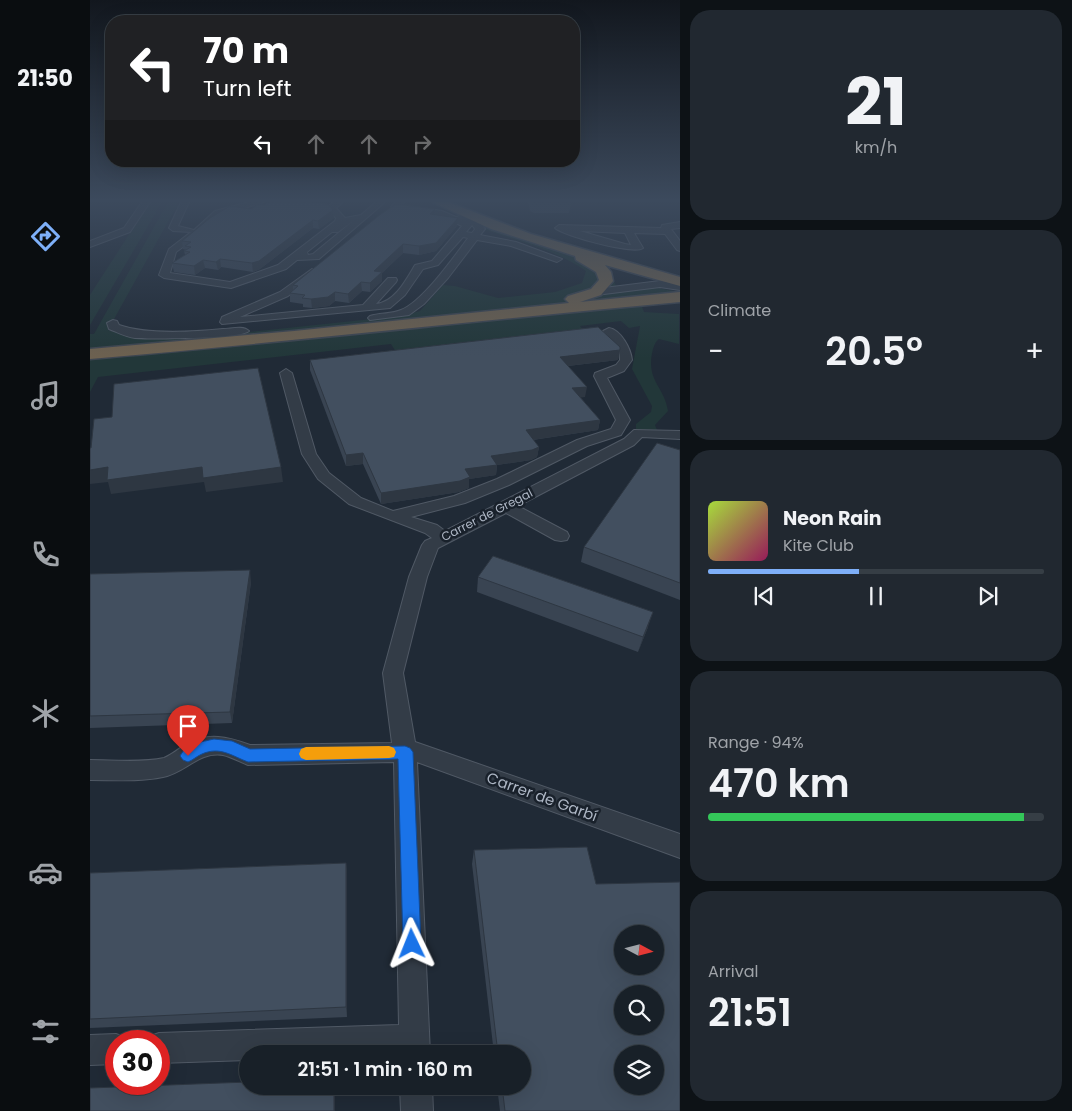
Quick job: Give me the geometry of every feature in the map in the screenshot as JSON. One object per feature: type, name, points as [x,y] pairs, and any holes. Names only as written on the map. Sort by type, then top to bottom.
[{"type":"highway","points":[[467,317],[557,302],[596,292],[606,282],[606,275],[599,267],[572,254]]},
{"type":"highway","points":[[586,254],[680,282]]},
{"type":"highway","points":[[604,254],[680,277]]},
{"type":"highway","points":[[90,354],[294,336],[467,317],[680,297]]},
{"type":"highway","points":[[90,362],[600,308],[680,308]]},
{"type":"street","points":[[171,254],[164,275],[231,285],[272,272],[299,254]]},
{"type":"street","points":[[304,254],[299,258],[316,257],[320,254]]},
{"type":"street","points":[[333,254],[284,294],[226,319],[226,322],[386,306],[410,284],[419,267],[435,263],[443,254]]},
{"type":"street","points":[[113,324],[113,327],[134,334],[210,334],[382,317],[404,313],[420,302],[436,286],[460,254]]},
{"type":"street","points":[[542,254],[557,259]]},
{"type":"street","points":[[366,308],[392,280]]},
{"type":"street","points":[[596,292],[660,284],[680,287]]},
{"type":"street","points":[[245,311],[278,318]]},
{"type":"street","points":[[392,516],[459,500],[503,482],[582,443],[616,432],[623,420],[600,376],[620,368],[626,360],[625,350],[609,331]]},
{"type":"street","points":[[286,373],[309,454],[323,476],[355,501],[437,534],[436,514],[441,504]]},
{"type":"street","name":"Carrer de Gregal","points":[[415,1045],[405,750],[392,673],[418,577],[431,545],[437,534],[505,506],[629,442],[639,433],[680,435]]},
{"type":"street","points":[[505,506],[561,536]]},
{"type":"street","points":[[90,770],[161,768],[178,763],[197,749],[214,745],[232,747],[248,755],[405,750]]},
{"type":"street","name":"Carrer de Garbí","points":[[405,750],[680,846]]},
{"type":"street","points":[[170,1048],[239,1048]]},
{"type":"street","points":[[90,1050],[105,1049]]},
{"type":"street","points":[[416,1095],[417,1111]]},
{"type":"green space","points":[[117,254],[132,254],[90,325],[90,295]]},
{"type":"green space","points":[[139,254],[150,254],[108,330],[132,337],[211,336],[400,316],[420,311],[443,285],[455,286],[498,298],[555,292],[582,283],[586,271],[554,254],[574,254],[599,262],[610,269],[615,284],[620,290],[658,288],[679,292],[679,301],[639,298],[644,312],[679,314],[679,344],[659,339],[653,349],[651,369],[666,402],[668,411],[655,425],[657,430],[636,429],[636,424],[651,412],[652,406],[632,369],[640,326],[629,328],[621,321],[580,326],[586,333],[398,355],[391,344],[98,377],[90,392],[90,334],[94,334]]},
{"type":"building","points":[[187,254],[268,254],[259,261],[252,263],[220,259],[216,262],[203,260],[194,266],[172,263]]},
{"type":"building","points":[[332,254],[392,254],[374,271],[382,272],[370,283],[361,282],[348,294],[335,292],[328,297],[302,298],[305,295],[290,293],[298,286],[293,285]]},
{"type":"building","points":[[598,327],[620,347],[620,350],[560,357],[587,387],[572,388],[600,420],[526,430],[539,447],[532,450],[491,456],[497,465],[465,469],[470,477],[460,481],[381,493],[363,453],[346,455],[310,360]]},
{"type":"building","points":[[258,368],[281,467],[203,478],[202,467],[107,480],[108,467],[90,470],[90,448],[94,419],[112,417],[114,384]]},
{"type":"building","points":[[657,443],[680,450],[680,583],[584,547]]},
{"type":"building","points":[[493,556],[653,612],[643,637],[478,577]]},
{"type":"building","points":[[250,570],[230,712],[90,716],[90,574]]},
{"type":"building","points":[[587,847],[596,884],[680,882],[680,1111],[505,1111],[503,1095],[531,1095],[531,1045],[497,1045],[474,850]]},
{"type":"building","points":[[346,863],[346,1007],[90,1019],[90,873]]},
{"type":"building","points":[[239,1082],[239,1095],[334,1095],[334,1111],[90,1111],[90,1088],[105,1087],[105,1095],[170,1095],[170,1085]]},
{"type":"slow traffic","points":[[306,754],[389,752]]},
{"type":"route","points":[[188,756],[197,749],[214,745],[232,747],[248,755],[405,752],[412,944]]}]
